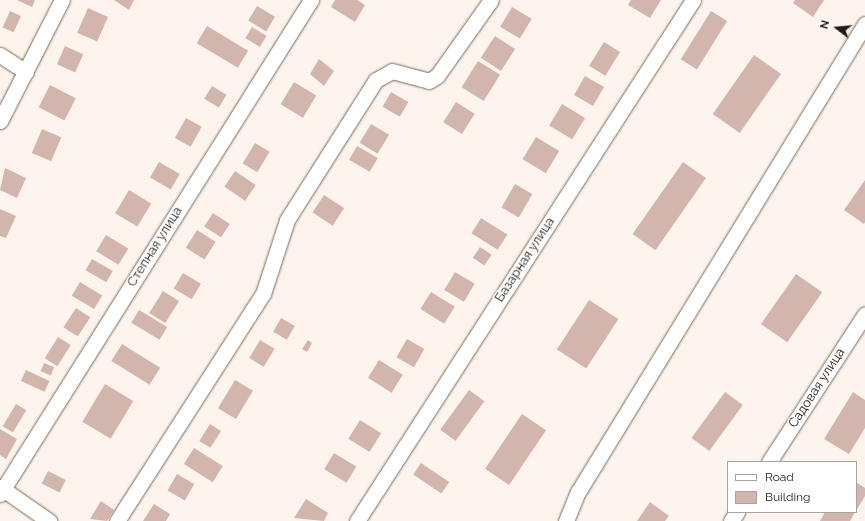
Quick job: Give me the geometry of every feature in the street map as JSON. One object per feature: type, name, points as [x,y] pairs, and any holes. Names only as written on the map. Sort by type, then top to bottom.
[{"type":"street","points":[[0,121],[62,0]]},
{"type":"street","name":"Степная улица","points":[[1,490],[311,0]]},
{"type":"street","points":[[117,521],[263,294],[287,220],[376,80],[392,71],[429,81],[437,76],[491,0]]},
{"type":"street","name":"Базарная улица","points":[[357,521],[693,0]]},
{"type":"street","points":[[566,521],[578,492],[865,24]]},
{"type":"street","points":[[0,55],[26,72]]},
{"type":"street","name":"Садовая улица","points":[[770,461],[865,314]]},
{"type":"street","points":[[1,490],[50,521]]},
{"type":"building","points":[[17,0],[35,0],[32,7]]},
{"type":"building","points":[[114,0],[134,0],[129,10]]},
{"type":"building","points":[[335,0],[357,0],[365,5],[355,22],[331,7]]},
{"type":"building","points":[[631,0],[661,0],[650,18],[628,5]]},
{"type":"building","points":[[795,0],[824,0],[813,17],[793,3]]},
{"type":"building","points":[[257,6],[275,17],[266,31],[248,21]]},
{"type":"building","points":[[512,7],[532,19],[520,39],[500,27]]},
{"type":"building","points":[[88,8],[108,17],[97,42],[77,33]]},
{"type":"building","points":[[10,11],[21,16],[14,32],[3,27]]},
{"type":"building","points":[[711,11],[727,21],[697,69],[681,59]]},
{"type":"building","points":[[207,26],[248,51],[238,68],[197,43]]},
{"type":"building","points":[[252,27],[267,36],[260,47],[245,38]]},
{"type":"building","points":[[495,36],[515,49],[501,71],[481,58]]},
{"type":"building","points":[[604,42],[620,52],[605,76],[589,66]]},
{"type":"building","points":[[65,46],[83,54],[75,72],[57,64]]},
{"type":"building","points":[[754,55],[781,74],[740,133],[713,114]]},
{"type":"building","points":[[319,59],[334,71],[324,86],[310,74]]},
{"type":"building","points":[[478,61],[500,75],[484,101],[462,87]]},
{"type":"building","points":[[585,76],[604,87],[593,106],[574,95]]},
{"type":"building","points":[[294,82],[316,95],[303,118],[281,104]]},
{"type":"building","points":[[50,85],[76,98],[64,120],[39,107]]},
{"type":"building","points":[[212,86],[227,95],[219,108],[204,99]]},
{"type":"building","points":[[391,92],[408,102],[400,117],[382,107]]},
{"type":"building","points":[[456,102],[475,114],[462,134],[443,122]]},
{"type":"building","points":[[562,104],[585,118],[572,139],[549,125]]},
{"type":"building","points":[[186,118],[202,127],[191,147],[175,138]]},
{"type":"building","points":[[371,124],[389,135],[378,154],[360,143]]},
{"type":"building","points":[[42,129],[61,137],[51,161],[32,153]]},
{"type":"building","points":[[536,137],[559,151],[546,173],[523,159]]},
{"type":"building","points":[[255,143],[270,152],[257,172],[243,164]]},
{"type":"building","points":[[357,146],[378,158],[370,172],[349,160]]},
{"type":"building","points":[[159,162],[180,174],[171,190],[150,178]]},
{"type":"building","points":[[683,162],[706,178],[655,250],[633,234]]},
{"type":"building","points":[[5,168],[26,178],[17,198],[0,190]]},
{"type":"building","points":[[235,171],[256,185],[245,201],[224,187]]},
{"type":"building","points":[[865,180],[865,222],[864,224],[844,210]]},
{"type":"building","points":[[515,184],[532,194],[519,217],[502,207]]},
{"type":"building","points":[[129,190],[151,203],[137,227],[115,213]]},
{"type":"building","points":[[324,195],[344,208],[333,226],[313,213]]},
{"type":"building","points":[[0,209],[16,216],[6,238],[0,236]]},
{"type":"building","points":[[213,213],[230,224],[221,237],[204,226]]},
{"type":"building","points":[[481,218],[507,234],[498,250],[471,233]]},
{"type":"building","points":[[197,230],[216,242],[205,259],[186,248]]},
{"type":"building","points":[[106,235],[128,248],[119,265],[96,251]]},
{"type":"building","points":[[480,247],[492,255],[484,266],[473,258]]},
{"type":"building","points":[[92,259],[113,271],[106,282],[86,270]]},
{"type":"building","points":[[455,272],[475,284],[464,302],[444,290]]},
{"type":"building","points":[[183,273],[201,284],[192,299],[174,288]]},
{"type":"building","points":[[796,274],[822,292],[787,342],[761,324]]},
{"type":"building","points":[[80,282],[102,295],[94,309],[72,296]]},
{"type":"building","points":[[163,291],[179,301],[165,323],[149,313]]},
{"type":"building","points":[[431,292],[455,307],[444,324],[420,309]]},
{"type":"building","points":[[589,300],[618,319],[586,369],[557,349]]},
{"type":"building","points":[[76,308],[90,317],[78,337],[63,327]]},
{"type":"building","points":[[139,310],[167,327],[160,340],[131,323]]},
{"type":"building","points":[[281,318],[295,326],[287,340],[273,332]]},
{"type":"building","points":[[58,337],[71,345],[57,366],[45,358]]},
{"type":"building","points":[[407,339],[424,349],[414,367],[396,357]]},
{"type":"building","points":[[260,340],[275,349],[264,367],[249,358]]},
{"type":"building","points":[[308,340],[312,343],[307,352],[302,349]]},
{"type":"building","points":[[122,344],[160,368],[150,385],[111,361]]},
{"type":"building","points":[[379,360],[403,375],[392,393],[368,378]]},
{"type":"building","points":[[44,363],[54,367],[51,375],[41,371]]},
{"type":"building","points":[[26,370],[50,381],[44,392],[21,381]]},
{"type":"building","points":[[235,380],[253,391],[236,419],[218,408]]},
{"type":"building","points":[[105,384],[133,401],[111,439],[82,422]]},
{"type":"building","points":[[469,390],[484,401],[456,441],[440,430]]},
{"type":"building","points":[[725,392],[743,405],[709,451],[691,438]]},
{"type":"building","points":[[853,392],[865,400],[865,428],[849,454],[824,439]]},
{"type":"building","points":[[16,404],[26,410],[13,432],[3,426]]},
{"type":"building","points":[[522,414],[546,430],[509,485],[485,469]]},
{"type":"building","points":[[360,420],[381,433],[370,452],[348,439]]},
{"type":"building","points":[[210,424],[221,431],[210,448],[199,441]]},
{"type":"building","points":[[0,429],[17,439],[6,459],[0,455]]},
{"type":"building","points":[[194,448],[223,466],[213,482],[184,464]]},
{"type":"building","points":[[334,453],[356,466],[347,483],[324,469]]},
{"type":"building","points":[[421,463],[449,482],[441,494],[413,475]]},
{"type":"building","points":[[48,471],[66,480],[59,493],[42,483]]},
{"type":"building","points":[[177,474],[194,484],[185,500],[167,490]]},
{"type":"building","points":[[857,483],[865,488],[865,496],[857,509]]},
{"type":"building","points":[[306,499],[328,513],[324,521],[294,518]]},
{"type":"building","points":[[101,501],[114,510],[107,521],[90,519]]},
{"type":"building","points":[[650,502],[669,516],[665,521],[637,521]]},
{"type":"building","points":[[154,504],[170,514],[166,521],[143,521]]},
{"type":"building","points":[[824,513],[854,513],[850,521],[820,521]]}]
